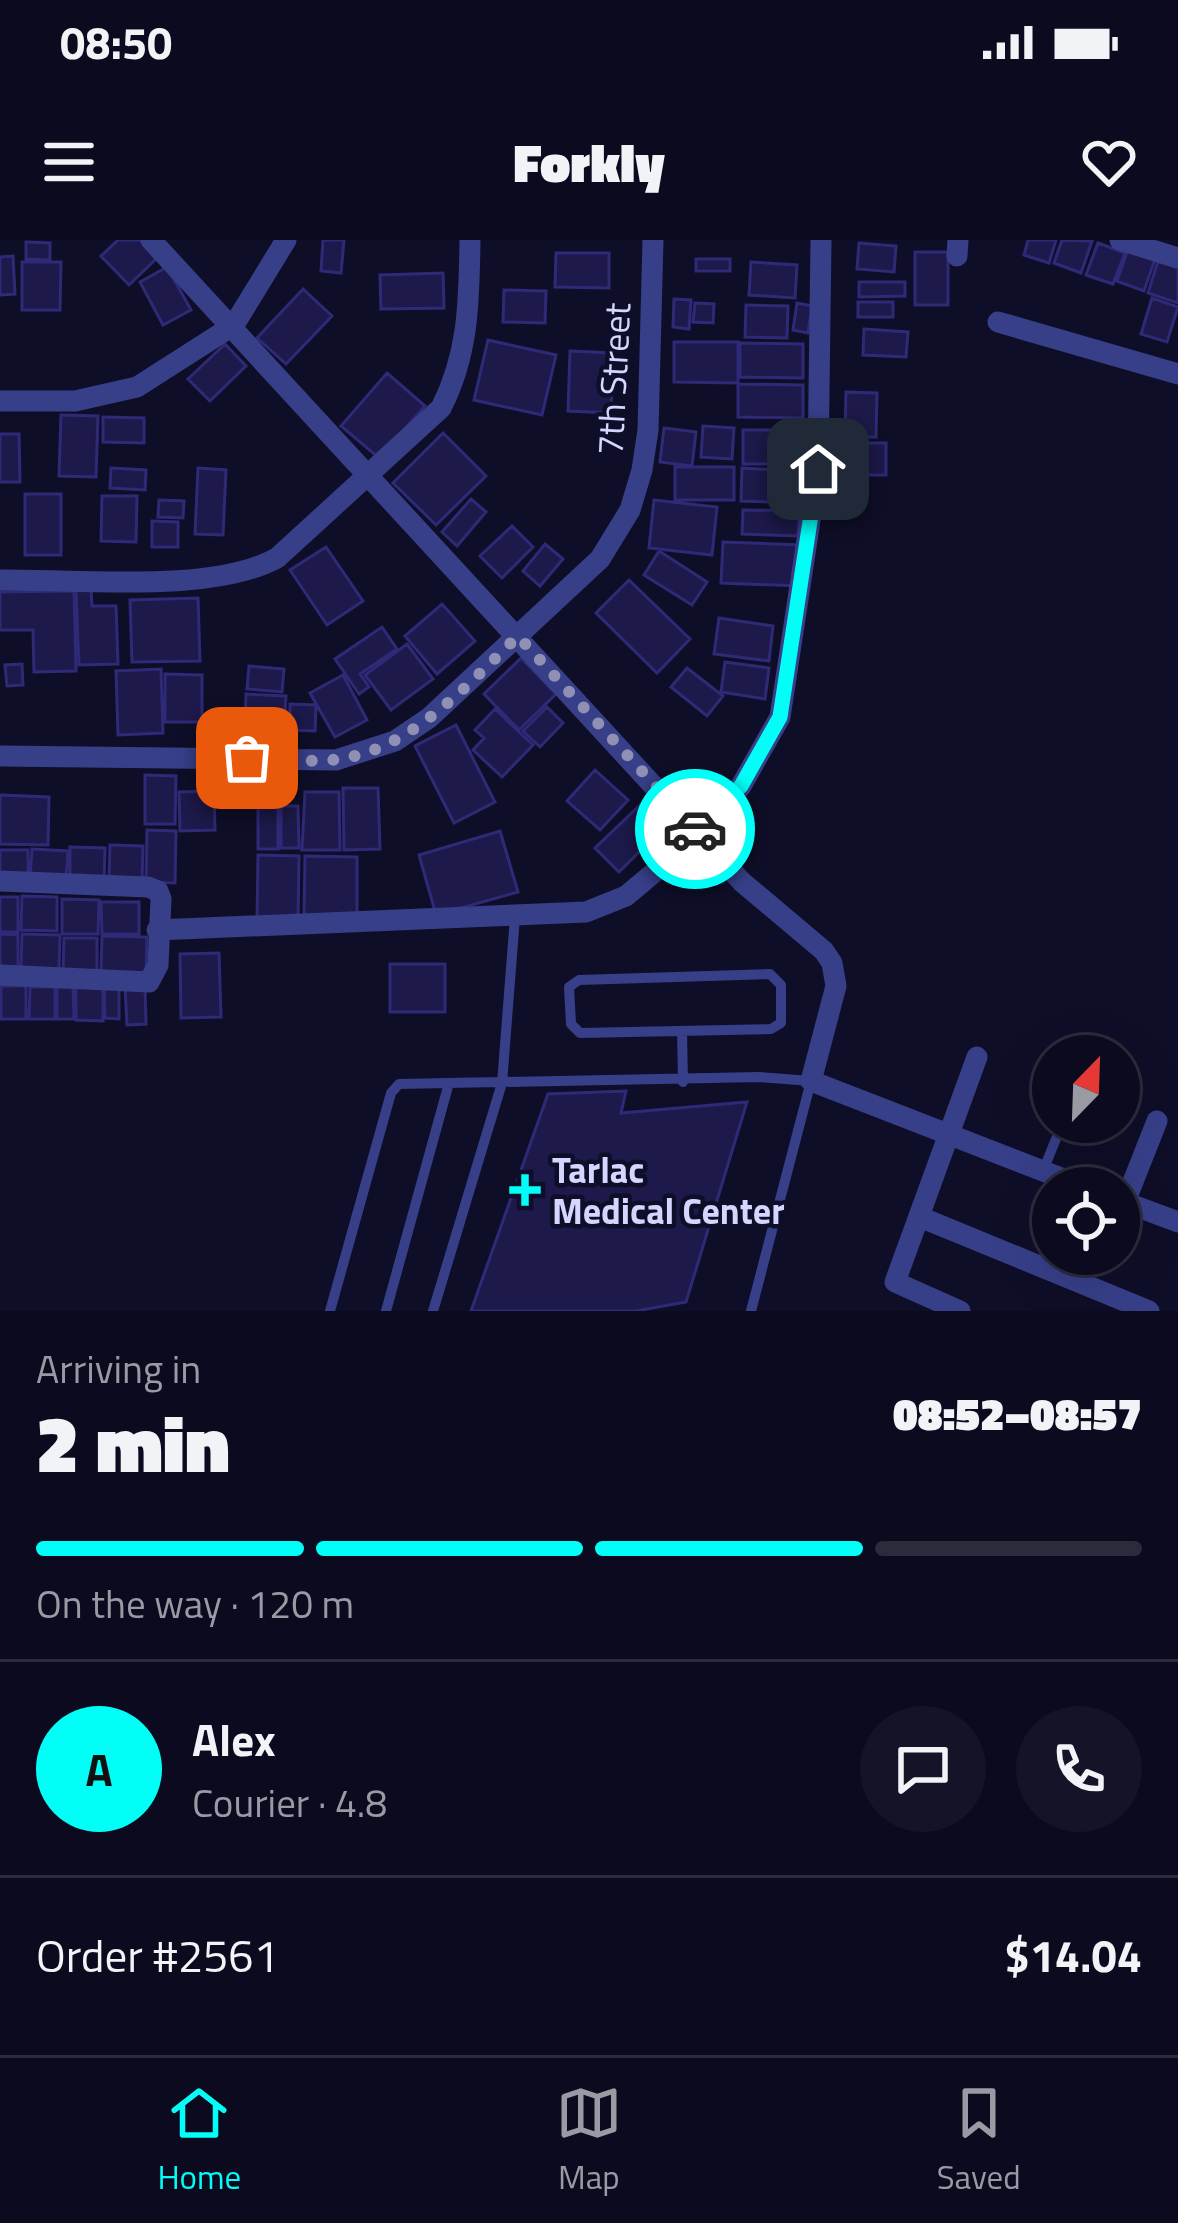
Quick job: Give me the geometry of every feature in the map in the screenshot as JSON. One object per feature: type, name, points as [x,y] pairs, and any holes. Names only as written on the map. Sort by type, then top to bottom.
[{"type":"street","points":[[151,240],[742,882],[824,951],[832,963],[836,986],[811,1081],[1032,1168]]},
{"type":"street","points":[[0,401],[75,400],[137,387],[234,325],[286,240]]},
{"type":"street","points":[[0,580],[217,579],[255,570],[300,540],[441,408],[454,383],[469,325],[470,240]]},
{"type":"street","name":"7th Street","points":[[0,756],[336,760],[395,741],[428,718],[600,559],[630,510],[643,470],[648,430],[653,240]]},
{"type":"street","points":[[157,930],[586,912],[626,896],[741,786],[761,758],[780,717],[789,681],[818,469],[821,240]]},
{"type":"street","points":[[1125,241],[1178,258]]},
{"type":"street","points":[[998,322],[1178,374]]},
{"type":"street","points":[[0,881],[148,886],[161,899],[158,965],[149,982],[0,975]]},
{"type":"street","points":[[960,1311],[895,1282],[977,1057]]},
{"type":"street","points":[[1137,1167],[1157,1121]]},
{"type":"street","points":[[1140,1208],[1178,1222]]},
{"type":"street","points":[[920,1217],[1149,1311]]},
{"type":"lane","points":[[434,1311],[502,1083],[515,917]]},
{"type":"lane","points":[[770,974],[781,985],[777,1026],[682,1031],[580,1033],[571,1024],[569,987],[579,980],[770,974]]},
{"type":"lane","points":[[682,1031],[683,1082]]},
{"type":"lane","points":[[331,1311],[391,1093],[399,1084],[759,1077],[811,1081],[751,1311]]},
{"type":"lane","points":[[386,1311],[449,1083]]},
{"type":"building","points":[[118,240],[140,240],[157,258],[129,285],[101,256]]},
{"type":"building","points":[[323,240],[344,240],[341,273],[321,271]]},
{"type":"building","points":[[1028,240],[1056,240],[1049,263],[1024,255]]},
{"type":"building","points":[[1062,240],[1092,241],[1081,273],[1054,263]]},
{"type":"building","points":[[26,242],[50,243],[50,260],[26,259]]},
{"type":"building","points":[[859,243],[896,246],[894,272],[857,269]]},
{"type":"building","points":[[1098,243],[1125,253],[1113,284],[1086,275]]},
{"type":"building","points":[[1128,249],[1155,259],[1144,291],[1117,281]]},
{"type":"building","points":[[915,252],[948,252],[948,305],[915,305]]},
{"type":"building","points":[[556,253],[609,253],[609,288],[555,287]]},
{"type":"building","points":[[13,256],[15,294],[0,295],[0,257]]},
{"type":"building","points":[[696,259],[730,259],[730,271],[696,271]]},
{"type":"building","points":[[1158,261],[1178,268],[1178,303],[1148,293]]},
{"type":"building","points":[[22,262],[61,262],[60,310],[22,310]]},
{"type":"building","points":[[751,262],[797,265],[795,298],[749,295]]},
{"type":"building","points":[[167,267],[191,310],[163,325],[140,282]]},
{"type":"building","points":[[443,273],[444,308],[381,309],[380,275]]},
{"type":"building","points":[[859,282],[905,282],[905,296],[859,297]]},
{"type":"building","points":[[303,289],[332,316],[286,364],[257,338]]},
{"type":"building","points":[[504,290],[546,291],[545,323],[503,322]]},
{"type":"building","points":[[1152,298],[1178,307],[1167,342],[1141,334]]},
{"type":"building","points":[[674,299],[691,300],[689,329],[673,327]]},
{"type":"building","points":[[858,302],[893,302],[893,317],[858,317]]},
{"type":"building","points":[[695,303],[714,304],[713,323],[693,322]]},
{"type":"building","points":[[797,303],[812,306],[808,333],[793,330]]},
{"type":"building","points":[[746,305],[788,306],[787,338],[745,337]]},
{"type":"building","points":[[864,329],[908,332],[906,357],[863,355]]},
{"type":"building","points":[[488,340],[556,355],[542,415],[474,400]]},
{"type":"building","points":[[674,342],[738,342],[738,383],[674,382]]},
{"type":"building","points":[[740,343],[803,344],[803,378],[740,377]]},
{"type":"building","points":[[225,344],[246,366],[210,401],[188,379]]},
{"type":"building","points":[[570,351],[613,353],[611,413],[568,411]]},
{"type":"building","points":[[387,373],[425,406],[379,458],[341,426]]},
{"type":"building","points":[[738,384],[803,385],[803,418],[738,417]]},
{"type":"building","points":[[846,392],[877,393],[876,437],[845,437]]},
{"type":"building","points":[[61,415],[98,416],[96,477],[59,476]]},
{"type":"building","points":[[103,417],[144,418],[144,443],[103,442]]},
{"type":"building","points":[[703,426],[734,428],[732,459],[701,457]]},
{"type":"building","points":[[664,428],[696,432],[692,466],[660,462]]},
{"type":"building","points":[[743,430],[799,430],[799,464],[743,464]]},
{"type":"building","points":[[443,433],[486,476],[436,525],[393,483]]},
{"type":"building","points":[[0,434],[19,434],[20,482],[0,482]]},
{"type":"building","points":[[846,443],[886,443],[886,475],[846,475]]},
{"type":"building","points":[[675,467],[734,467],[734,500],[675,500]]},
{"type":"building","points":[[111,468],[146,470],[145,490],[110,488]]},
{"type":"building","points":[[198,468],[226,470],[223,535],[195,534]]},
{"type":"building","points":[[742,468],[796,471],[795,503],[741,501]]},
{"type":"building","points":[[25,494],[61,494],[61,555],[25,555]]},
{"type":"building","points":[[102,496],[137,496],[136,542],[101,541]]},
{"type":"building","points":[[471,499],[486,512],[457,546],[442,532]]},
{"type":"building","points":[[159,500],[184,501],[183,518],[158,517]]},
{"type":"building","points":[[654,500],[717,507],[712,555],[649,548]]},
{"type":"building","points":[[743,510],[799,511],[798,536],[742,534]]},
{"type":"building","points":[[152,521],[178,522],[178,547],[152,547]]},
{"type":"building","points":[[512,526],[533,547],[502,578],[480,556]]},
{"type":"building","points":[[723,542],[801,545],[800,586],[721,583]]},
{"type":"building","points":[[545,544],[563,559],[540,586],[523,571]]},
{"type":"building","points":[[326,547],[363,601],[327,625],[290,570]]},
{"type":"building","points":[[659,551],[707,582],[692,605],[644,575]]},
{"type":"building","points":[[629,580],[690,639],[657,673],[596,613]]},
{"type":"building","points":[[91,588],[92,606],[116,606],[118,664],[79,665],[76,589]]},
{"type":"building","points":[[74,591],[76,671],[34,672],[33,630],[0,630],[0,592]]},
{"type":"building","points":[[198,598],[200,661],[132,662],[130,600]]},
{"type":"building","points":[[442,604],[475,641],[437,674],[405,636]]},
{"type":"building","points":[[719,618],[773,626],[769,661],[714,654]]},
{"type":"building","points":[[382,627],[397,649],[360,674],[369,687],[359,694],[335,659]]},
{"type":"building","points":[[407,644],[433,679],[391,710],[365,675]]},
{"type":"building","points":[[521,658],[556,694],[519,730],[484,694]]},
{"type":"building","points":[[725,662],[769,668],[765,699],[721,692]]},
{"type":"building","points":[[22,664],[23,685],[7,686],[5,665]]},
{"type":"building","points":[[249,666],[284,669],[282,692],[247,689]]},
{"type":"building","points":[[687,668],[723,696],[707,716],[671,687]]},
{"type":"building","points":[[161,669],[163,733],[118,735],[116,671]]},
{"type":"building","points":[[165,674],[202,675],[202,722],[165,722]]},
{"type":"building","points":[[343,675],[367,720],[335,737],[310,693]]},
{"type":"building","points":[[246,694],[286,696],[284,730],[245,728]]},
{"type":"building","points":[[290,704],[316,705],[315,731],[290,730]]},
{"type":"building","points":[[547,707],[563,723],[540,747],[523,731]]},
{"type":"building","points":[[495,709],[533,745],[502,777],[473,750],[484,738],[475,730]]},
{"type":"building","points":[[456,725],[495,802],[454,823],[415,746]]},
{"type":"building","points":[[595,770],[628,800],[600,830],[567,801]]},
{"type":"building","points":[[145,775],[176,776],[175,824],[145,824]]},
{"type":"building","points":[[343,788],[378,788],[380,849],[344,850]]},
{"type":"building","points":[[214,791],[215,830],[180,831],[179,792]]},
{"type":"building","points":[[305,792],[339,792],[340,850],[302,850]]},
{"type":"building","points":[[0,795],[49,797],[48,845],[0,844]]},
{"type":"building","points":[[258,804],[278,805],[278,849],[258,849]]},
{"type":"building","points":[[640,805],[663,828],[619,872],[595,848]]},
{"type":"building","points":[[281,806],[298,806],[299,848],[281,848]]},
{"type":"building","points":[[147,830],[176,831],[175,883],[146,882]]},
{"type":"building","points":[[500,831],[518,892],[436,915],[419,855]]},
{"type":"building","points":[[110,845],[143,846],[142,882],[109,881]]},
{"type":"building","points":[[70,847],[105,848],[104,880],[70,879]]},
{"type":"building","points":[[32,849],[68,851],[66,880],[30,877]]},
{"type":"building","points":[[0,850],[28,850],[28,878],[0,878]]},
{"type":"building","points":[[258,855],[299,856],[298,920],[257,920]]},
{"type":"building","points":[[305,856],[357,857],[357,916],[304,915]]},
{"type":"building","points":[[22,896],[57,897],[57,931],[21,930]]},
{"type":"building","points":[[0,897],[18,897],[18,932],[0,932]]},
{"type":"building","points":[[62,899],[99,900],[98,934],[62,934]]},
{"type":"building","points":[[101,902],[139,902],[139,934],[102,934]]},
{"type":"building","points":[[0,934],[18,935],[18,967],[0,967]]},
{"type":"building","points":[[22,934],[60,935],[59,970],[21,969]]},
{"type":"building","points":[[102,936],[147,937],[146,973],[101,972]]},
{"type":"building","points":[[64,938],[97,938],[97,974],[63,973]]},
{"type":"building","points":[[219,953],[221,1017],[181,1018],[180,954]]},
{"type":"building","points":[[390,964],[445,964],[445,1012],[390,1012]]},
{"type":"building","points":[[76,984],[103,984],[103,1021],[76,1020]]},
{"type":"building","points":[[1,986],[26,986],[26,1019],[1,1019]]},
{"type":"building","points":[[104,986],[119,986],[119,1019],[105,1018]]},
{"type":"building","points":[[30,987],[55,987],[55,1019],[29,1019]]},
{"type":"building","points":[[57,987],[73,987],[74,1019],[57,1019]]},
{"type":"building","points":[[145,987],[146,1024],[127,1025],[125,988]]},
{"type":"building","points":[[626,1091],[621,1113],[747,1102],[686,1302],[636,1311],[471,1311],[548,1094]]},
{"type":"way so far","points":[[247,758],[336,760],[395,741],[465,687],[518,636],[695,829]]},
{"type":"place","name":"Tarlac Medical Center","points":[[525,1190]]},
{"type":"route","points":[[695,829],[741,786],[761,758],[780,717],[818,469]]}]
